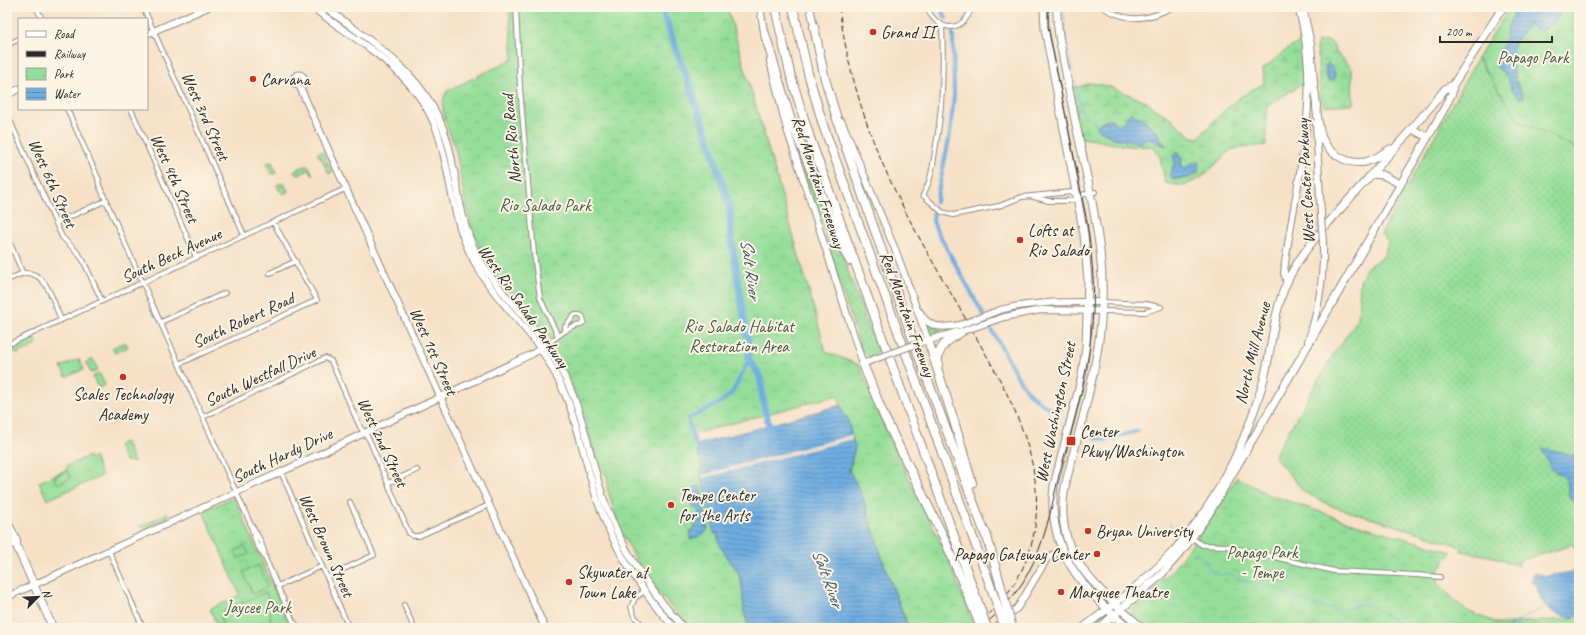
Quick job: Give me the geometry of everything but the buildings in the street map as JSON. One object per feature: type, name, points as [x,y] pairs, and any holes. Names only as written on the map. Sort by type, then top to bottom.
[{"type":"highway","name":"Red Mountain Freeway","points":[[776,7],[788,66],[801,112],[976,607],[987,628]]},
{"type":"highway","name":"Red Mountain Freeway","points":[[793,7],[806,66],[823,125],[1005,628]]},
{"type":"highway","points":[[814,27],[825,80],[842,136],[918,354],[986,536]]},
{"type":"highway","points":[[765,34],[782,92],[803,152],[843,249],[863,285]]},
{"type":"highway","points":[[961,328],[948,340],[940,351],[938,364],[1012,628]]},
{"type":"highway","points":[[925,341],[941,377]]},
{"type":"highway","points":[[863,364],[890,428],[976,607],[981,628]]},
{"type":"main road","name":"West Washington Street","points":[[1044,7],[1045,29],[1087,255],[1088,302],[1086,347],[1082,376],[1053,493],[1055,525],[1062,551],[1080,581],[1128,628]]},
{"type":"main road","name":"West Washington Street","points":[[1057,7],[1058,26],[1064,66],[1092,192],[1100,253],[1102,302],[1097,360],[1066,482],[1063,508],[1068,539],[1077,560],[1092,582],[1114,604],[1142,628]]},
{"type":"main road","name":"North Mill Avenue","points":[[1098,628],[1161,574],[1208,515],[1263,423],[1427,137],[1452,93],[1453,85],[1503,7]]},
{"type":"main road","name":"North Mill Avenue","points":[[1083,628],[1114,604],[1164,561],[1190,536],[1235,459],[1262,385],[1279,305],[1286,282],[1295,266],[1317,236],[1412,129],[1445,89],[1453,85]]},
{"type":"main road","points":[[1314,92],[1322,136],[1327,146],[1338,156],[1351,161],[1365,162],[1376,158],[1397,145]]},
{"type":"main road","points":[[1412,129],[1427,137]]},
{"type":"main road","points":[[1372,174],[1383,175],[1400,184]]},
{"type":"main road","points":[[1250,420],[1263,423]]},
{"type":"main road","points":[[7,521],[16,539],[17,547]]},
{"type":"main road","points":[[7,531],[11,540],[17,547],[53,628]]},
{"type":"street","points":[[36,7],[42,18]]},
{"type":"street","name":"West 3rd Street","points":[[143,7],[244,235]]},
{"type":"street","points":[[148,34],[208,7]]},
{"type":"street","name":"West Rio Salado Parkway","points":[[312,7],[386,60],[401,74],[418,94],[431,116],[439,137],[464,243],[478,270],[491,288],[543,347],[564,376],[573,396],[604,499],[629,557],[649,587],[684,628]]},
{"type":"street","name":"West Rio Salado Parkway","points":[[325,7],[396,60],[421,88],[436,113],[446,136],[452,163],[457,209]]},
{"type":"street","name":"North Rio Road","points":[[516,7],[520,88],[537,277],[542,305],[558,336]]},
{"type":"street","name":"Red Mountain Freeeway","points":[[760,7],[782,112],[863,364]]},
{"type":"street","points":[[810,7],[830,87],[842,124],[921,315],[928,322],[936,326],[961,328],[1004,317],[1037,311],[1145,312],[1161,307],[1146,304],[1088,302],[1038,303],[1000,310],[961,328],[863,364]]},
{"type":"street","points":[[926,7],[933,18],[942,25],[950,27],[960,24],[965,20],[972,7]]},
{"type":"street","points":[[1102,7],[1126,18],[1137,19],[1153,17],[1173,7]]},
{"type":"street","name":"West Center Parkway","points":[[1286,282],[1284,275],[1285,263],[1306,141],[1309,105],[1308,60],[1298,7]]},
{"type":"street","name":"West Center Parkway","points":[[1303,7],[1311,44],[1323,243],[1323,266],[1320,296],[1315,318],[1304,352]]},
{"type":"street","points":[[942,25],[943,88],[940,126],[932,173],[928,186],[923,195],[940,210],[950,214],[958,214],[998,206],[1020,197],[1072,192],[1077,196]]},
{"type":"street","points":[[7,45],[18,40]]},
{"type":"street","name":"West 1st Street","points":[[299,86],[545,628]]},
{"type":"street","points":[[7,95],[18,90]]},
{"type":"street","points":[[68,110],[104,190],[117,223],[123,233],[124,239],[143,282],[170,342],[173,345],[179,364],[236,492],[264,549],[266,560],[293,621],[298,628]]},
{"type":"street","name":"West 4th Street","points":[[131,110],[196,257]]},
{"type":"street","name":"West 6th Street","points":[[7,114],[62,237],[74,248],[83,260],[102,301]]},
{"type":"street","name":"South Beck Avenue","points":[[7,345],[345,189]]},
{"type":"street","points":[[1029,196],[1038,199],[1059,201],[1073,200],[1077,196],[1092,192]]},
{"type":"street","points":[[56,223],[107,200]]},
{"type":"street","points":[[270,273],[296,261],[273,222]]},
{"type":"street","points":[[7,236],[23,274]]},
{"type":"street","name":"South Robert Road","points":[[179,364],[317,300],[296,261]]},
{"type":"street","points":[[7,280],[23,274],[37,275],[44,282],[61,320]]},
{"type":"street","points":[[909,285],[925,341]]},
{"type":"street","points":[[161,322],[224,293]]},
{"type":"street","points":[[576,314],[580,315],[583,317],[583,324],[576,326],[572,320],[573,316],[576,314]]},
{"type":"street","name":"South Hardy Drive","points":[[565,330],[565,327],[572,320]]},
{"type":"street","name":"South Hardy Drive","points":[[7,596],[281,472],[440,397],[543,347],[565,330],[576,326]]},
{"type":"street","name":"West Rio Salado Parkway","points":[[543,347],[568,400],[603,517],[618,550],[644,592],[674,628]]},
{"type":"street","name":"South Westfall Drive","points":[[203,416],[298,372],[314,363],[325,358],[328,359]]},
{"type":"street","name":"West 2nd Street","points":[[328,359],[331,361],[360,427],[369,439],[410,533],[414,536],[419,536],[489,505]]},
{"type":"street","points":[[388,483],[417,470]]},
{"type":"street","name":"West Brown Street","points":[[281,472],[349,628]]},
{"type":"street","points":[[327,577],[374,555],[350,502]]},
{"type":"street","points":[[1190,536],[1202,545],[1226,546],[1334,571],[1440,577]]},
{"type":"street","points":[[109,550],[143,628]]},
{"type":"street","points":[[996,628],[1018,607],[1046,560],[1050,556],[1062,551]]},
{"type":"street","points":[[278,586],[322,566]]},
{"type":"street","points":[[644,628],[631,610],[634,600],[649,587]]},
{"type":"street","points":[[404,605],[414,628]]},
{"type":"street","points":[[293,621],[294,628]]},
{"type":"green space","points":[[509,7],[727,7],[826,352],[859,365],[890,440],[946,553],[975,628],[909,628],[885,567],[862,495],[850,474],[849,468],[852,462],[854,445],[847,417],[843,413],[838,395],[693,434],[715,533],[717,533],[720,546],[740,575],[744,612],[749,628],[689,628],[658,592],[636,560],[619,527],[607,487],[608,480],[606,475],[599,469],[586,423],[575,393],[554,350],[557,347],[548,335],[544,334],[489,265],[476,238],[467,210],[456,152],[444,113],[444,98],[447,91],[513,59]]},
{"type":"green space","name":"Papago Park","points":[[1510,7],[1579,7],[1579,153],[1577,149],[1518,120],[1480,61],[1477,59]]},
{"type":"green space","points":[[1305,41],[1309,79],[1267,107],[1266,145],[1232,149],[1202,177],[1184,186],[1165,183],[1160,157],[1152,146],[1125,146],[1081,138],[1071,89],[1090,83],[1108,86],[1147,102],[1155,109],[1168,116],[1192,137],[1199,138],[1228,107],[1246,93],[1264,84],[1263,69],[1283,53]],"holes":[[[1129,114],[1142,118],[1160,135],[1161,140],[1166,146],[1157,143],[1154,140],[1145,139],[1140,143],[1116,138],[1103,131],[1109,119],[1112,119],[1115,124],[1120,123],[1124,122]],[[1175,162],[1185,170],[1181,178],[1173,179],[1170,176]]]},
{"type":"green space","points":[[1327,41],[1332,43],[1337,53],[1352,68],[1353,104],[1324,106],[1320,97],[1318,42]],"holes":[[[1327,70],[1335,75],[1335,78],[1329,81],[1326,77]]]},
{"type":"green space","points":[[1477,59],[1480,61],[1486,72],[1577,149],[1579,153],[1579,547],[1574,547],[1571,544],[1567,547],[1518,561],[1518,566],[1494,557],[1461,551],[1462,547],[1334,507],[1304,492],[1274,456],[1333,355],[1358,319],[1360,281],[1367,267],[1383,257],[1388,242],[1381,234]]},
{"type":"green space","points":[[781,103],[825,208],[878,353],[869,357],[861,350]]},
{"type":"green space","points":[[323,151],[328,163],[326,164],[329,163],[333,172],[329,174],[320,156],[318,156],[318,153]]},
{"type":"green space","points":[[272,162],[276,171],[275,174],[271,173],[266,163]]},
{"type":"green space","points":[[304,166],[309,166],[313,175],[309,170],[298,175],[296,175],[296,172],[294,173],[294,171]]},
{"type":"green space","points":[[283,182],[288,191],[284,194],[280,191],[277,185]]},
{"type":"green space","points":[[925,323],[943,330],[930,335]]},
{"type":"green space","points":[[35,337],[37,343],[36,346],[30,346],[30,350],[19,352],[18,355],[16,352],[7,356],[7,350]]},
{"type":"green space","points":[[126,343],[128,347],[115,353],[112,348]]},
{"type":"green space","points":[[79,359],[84,369],[66,377],[61,367]]},
{"type":"green space","points":[[93,359],[98,370],[91,373],[86,362]]},
{"type":"green space","points":[[99,373],[105,385],[98,388],[93,377]]},
{"type":"green space","points":[[123,442],[126,443],[134,462],[125,461],[118,446]]},
{"type":"green space","points":[[89,456],[90,459],[94,457],[102,476],[47,500],[39,482],[68,469],[67,466]]},
{"type":"green space","points":[[67,471],[71,478],[58,484],[54,477]]},
{"type":"green space","name":"Papago Park - Tempe","points":[[1237,477],[1267,494],[1359,525],[1452,552],[1439,570],[1438,584],[1465,610],[1500,624],[1567,619],[1579,616],[1579,628],[1148,628],[1130,612],[1171,572],[1206,526]]},
{"type":"green space","name":"Jaycee Park","points":[[234,497],[291,628],[218,628],[210,609],[240,595],[203,511]]},
{"type":"green space","points":[[167,513],[169,514],[168,518],[146,528],[141,526],[153,521]]},
{"type":"green space","points":[[245,546],[249,554],[238,558],[235,551]]},
{"type":"green space","points":[[259,565],[268,587],[253,594],[243,572]]},
{"type":"green space","points":[[266,592],[270,610],[269,628],[223,628],[221,619],[223,612]]},
{"type":"water","points":[[1518,7],[1534,7],[1533,14],[1558,11],[1559,16],[1552,24],[1541,32],[1527,24],[1526,28],[1513,46],[1512,50],[1515,53],[1509,62],[1512,66],[1516,81],[1523,97],[1520,99],[1512,90],[1508,78],[1496,66],[1496,61],[1506,39],[1506,31],[1511,18]]},
{"type":"water","points":[[1328,63],[1335,72],[1334,78],[1331,81],[1327,79],[1326,76],[1325,66]]},
{"type":"water","points":[[1132,112],[1136,116],[1142,118],[1160,135],[1161,140],[1166,146],[1157,143],[1154,140],[1145,139],[1140,144],[1133,141],[1116,138],[1098,131],[1097,125],[1103,121],[1112,119],[1115,124],[1123,122]]},
{"type":"water","points":[[1177,152],[1181,157],[1182,167],[1185,169],[1192,163],[1199,162],[1198,173],[1188,178],[1173,179],[1170,176],[1175,162],[1173,156]]},
{"type":"water","points":[[841,405],[843,413],[847,417],[855,448],[849,470],[862,495],[885,567],[908,628],[749,628],[744,612],[740,575],[720,546],[717,533],[714,533],[696,445]]},
{"type":"water","points":[[1544,448],[1572,455],[1579,454],[1578,506],[1576,506],[1569,497],[1568,485],[1565,478],[1551,469],[1542,449]]},
{"type":"water","points":[[700,486],[708,530],[691,540],[690,530],[693,530],[694,526],[699,522],[698,508],[693,508],[691,489]]},
{"type":"water","points":[[1579,571],[1579,616],[1564,616],[1551,611],[1542,601],[1537,586],[1531,582],[1534,573],[1546,576]]},
{"type":"pier","points":[[852,435],[852,439],[703,478],[702,475]]},
{"type":"waterway","name":"Salt River","points":[[661,7],[708,137],[729,205],[731,238],[748,342],[749,360],[760,376],[764,406],[771,433]]},
{"type":"waterway","points":[[940,7],[946,18]]},
{"type":"waterway","points":[[1064,12],[1066,39],[1073,72]]},
{"type":"waterway","points":[[936,202],[950,134],[954,95],[953,33]]},
{"type":"waterway","points":[[1075,81],[1081,111],[1097,125]]},
{"type":"waterway","points":[[934,209],[933,221],[936,229],[1020,381],[1035,398],[1054,411]]},
{"type":"waterway","points":[[696,445],[688,419],[721,402],[732,393],[749,360]]},
{"type":"waterway","points":[[1094,437],[1105,440],[1138,431]]},
{"type":"waterway","points":[[1170,523],[1175,542]]},
{"type":"waterway","points":[[1193,554],[1204,559],[1212,572],[1216,575],[1229,574],[1242,581],[1281,589],[1290,596],[1337,612],[1343,612],[1357,604],[1365,605],[1376,609],[1400,623],[1425,628]]},
{"type":"waterway","points":[[1506,628],[1545,606]]},
{"type":"tram line","points":[[981,628],[1019,589],[1039,550],[1047,526],[1081,393],[1092,331],[1092,266],[1087,222],[1048,27],[1048,7]]},
{"type":"railway","points":[[839,7],[842,29],[852,73],[864,116],[880,158],[917,233],[1002,384],[1024,436],[1033,466],[1036,496],[1035,525],[1029,553],[1016,580],[998,605],[973,628]]},
{"type":"place","name":"Grand II","points":[[873,32]]},
{"type":"place","name":"Carvana","points":[[253,79]]},
{"type":"place","name":"Lofts at Rio Salado","points":[[1020,240]]},
{"type":"place","name":"Scales Technology Academy","points":[[123,377]]},
{"type":"place","name":"Center Pkwy/Washington","points":[[1071,441]]},
{"type":"place","name":"Tempe Center for the Arts","points":[[671,505]]},
{"type":"place","name":"Bryan University","points":[[1088,531]]},
{"type":"place","name":"Papago Gateway Center","points":[[1097,554]]},
{"type":"place","name":"Skywater at Town Lake","points":[[569,582]]},
{"type":"place","name":"Marquee Theatre","points":[[1061,592]]},
{"type":"park label","name":"Rio Salado Park","points":[[545,205]]},
{"type":"park label","name":"Rio Salado Habitat Restoration Area","points":[[739,336]]}]
